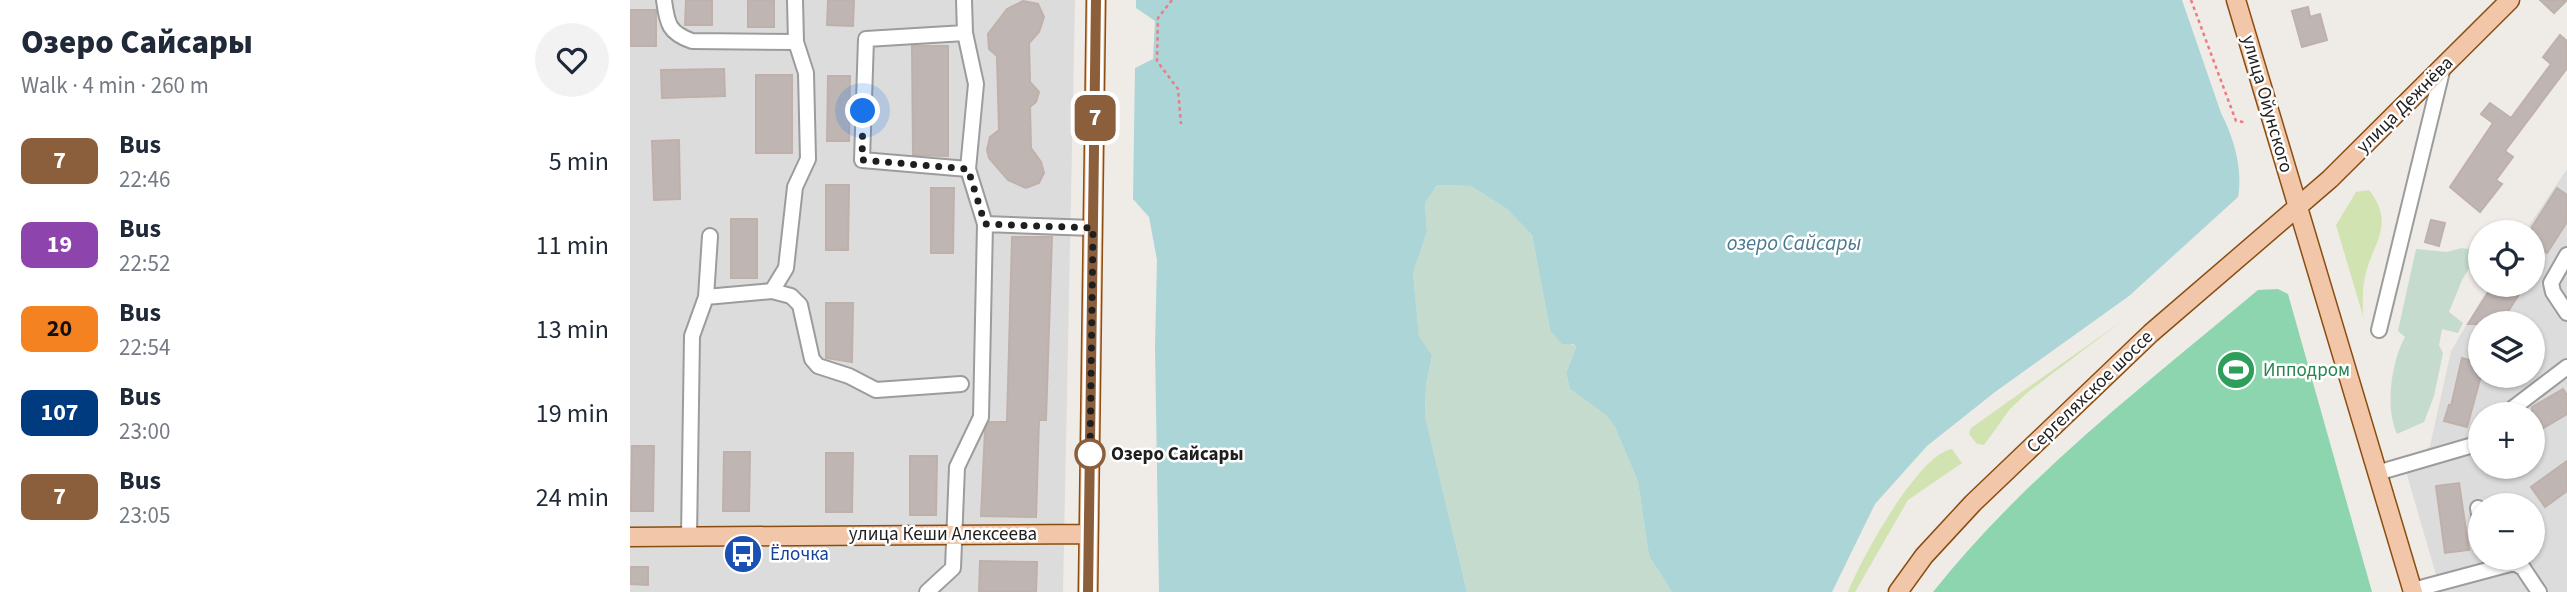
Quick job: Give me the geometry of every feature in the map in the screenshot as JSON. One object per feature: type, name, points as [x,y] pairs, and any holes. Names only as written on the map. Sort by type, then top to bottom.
[{"type":"main road","points":[[1088,592],[1096,0]]},
{"type":"main road","name":"улица Ойунского","points":[[2236,0],[2413,591]]},
{"type":"main road","name":"улица Дежнёва","points":[[2297,207],[2330,179],[2510,0]]},
{"type":"main road","name":"Сергеляхское шоссе","points":[[1898,592],[1924,556],[1973,503],[2151,333],[2297,207]]},
{"type":"main road","name":"улица Кеши Алексеева","points":[[630,537],[1088,534]]},
{"type":"lane","points":[[664,0],[670,30],[692,41],[796,42]]},
{"type":"lane","points":[[772,291],[786,268],[795,187],[808,159],[806,73],[796,42],[795,0]]},
{"type":"lane","points":[[928,592],[953,568],[957,467],[981,417],[985,224],[968,169],[976,84],[965,33],[964,0]]},
{"type":"lane","points":[[965,33],[866,40],[862,160],[968,169]]},
{"type":"lane","points":[[2379,330],[2443,66]]},
{"type":"lane","points":[[985,224],[1093,228]]},
{"type":"lane","points":[[689,537],[692,336],[706,297],[710,236]]},
{"type":"lane","points":[[2567,255],[2551,283],[2567,313]]},
{"type":"lane","points":[[706,297],[772,291],[791,296],[800,305],[812,359],[818,366],[849,376],[876,390],[961,384]]},
{"type":"lane","points":[[2523,402],[2567,367]]},
{"type":"lane","points":[[2377,473],[2468,446]]},
{"type":"lane","points":[[2413,591],[2469,570]]},
{"type":"lane","points":[[2524,570],[2539,592]]},
{"type":"path","points":[[1172,0],[1158,18],[1157,61],[1178,89],[1181,124]]},
{"type":"path","points":[[2191,0],[2236,121],[2244,122]]},
{"type":"shaded area","points":[[630,0],[1075,0],[1063,592],[630,592]]},
{"type":"shaded area","points":[[2567,169],[2567,592],[2441,592],[2405,468],[2430,446],[2451,351],[2468,322],[2468,388],[2545,388],[2545,311],[2475,311],[2483,297],[2545,297],[2545,220],[2533,220]]},
{"type":"green space","points":[[1437,185],[1471,186],[1507,209],[1532,235],[1550,330],[1576,347],[1566,373],[1570,389],[1606,415],[1615,427],[1638,482],[1649,556],[1672,592],[1467,592],[1425,416],[1426,386],[1432,357],[1419,337],[1413,273],[1427,232],[1425,203]]},
{"type":"green space","points":[[2369,190],[2377,202],[2382,223],[2364,282],[2363,316],[2336,225],[2356,192]]},
{"type":"green space","points":[[2416,249],[2447,252],[2468,249],[2468,270],[2449,312],[2463,323],[2458,333],[2442,329],[2439,345],[2443,353],[2434,396],[2424,422],[2397,434],[2391,411],[2391,385],[2396,359],[2405,337],[2398,331]]},
{"type":"green space","name":"Ипподром","points":[[2278,289],[2288,294],[2372,592],[1933,592],[2007,509],[2088,433],[2258,290]]},
{"type":"green space","points":[[2122,321],[2028,392],[2010,409],[1984,445],[1977,444],[1969,434],[1971,428]]},
{"type":"green space","points":[[1952,449],[1962,463],[1908,500],[1855,592],[1848,592],[1877,534],[1907,488],[1938,455]]},
{"type":"water","name":"озеро Сайсары","points":[[1136,0],[2182,0],[2233,143],[2238,165],[2238,197],[2129,296],[1995,392],[1927,446],[1875,504],[1832,592],[1672,592],[1649,556],[1638,482],[1615,427],[1606,415],[1570,389],[1566,373],[1576,347],[1573,344],[1562,344],[1550,330],[1532,235],[1507,209],[1471,186],[1437,185],[1425,203],[1427,232],[1413,273],[1419,336],[1432,356],[1426,386],[1425,416],[1467,592],[1159,592],[1155,347],[1157,260],[1149,217],[1133,199],[1135,68],[1153,59],[1155,21],[1136,8]]},
{"type":"building","points":[[686,0],[712,0],[712,25],[685,25]]},
{"type":"building","points":[[748,0],[774,0],[774,27],[748,27]]},
{"type":"building","points":[[828,0],[854,0],[853,26],[827,25]]},
{"type":"building","points":[[2540,0],[2567,0],[2554,13]]},
{"type":"building","points":[[1023,1],[1038,4],[1044,17],[1039,32],[1029,43],[1030,82],[1039,92],[1036,102],[1030,107],[1031,148],[1041,162],[1044,173],[1039,183],[1026,188],[1008,180],[989,158],[987,150],[990,137],[999,130],[997,56],[989,49],[988,34],[1007,9]]},
{"type":"building","points":[[2308,7],[2310,17],[2320,14],[2327,40],[2302,47],[2292,11]]},
{"type":"building","points":[[630,10],[656,10],[656,46],[630,46]]},
{"type":"building","points":[[2560,35],[2567,41],[2567,68],[2505,151],[2513,157],[2496,180],[2502,184],[2480,212],[2450,187],[2493,123],[2481,114],[2490,103],[2511,118],[2551,64],[2543,57]]},
{"type":"building","points":[[912,46],[948,46],[948,156],[913,155]]},
{"type":"building","points":[[724,69],[725,96],[662,98],[661,70]]},
{"type":"building","points":[[756,75],[792,75],[792,153],[756,153]]},
{"type":"building","points":[[828,76],[850,76],[849,141],[827,141]]},
{"type":"building","points":[[679,140],[680,199],[654,200],[652,141]]},
{"type":"building","points":[[826,185],[849,185],[848,250],[826,250]]},
{"type":"building","points":[[931,188],[954,188],[953,253],[931,253]]},
{"type":"building","points":[[2557,188],[2567,195],[2567,222],[2547,253],[2545,220],[2536,220]]},
{"type":"building","points":[[731,219],[757,219],[757,278],[731,278]]},
{"type":"building","points":[[2431,220],[2445,223],[2439,246],[2425,242]]},
{"type":"building","points":[[1012,237],[1052,237],[1046,420],[1039,420],[1036,517],[981,516],[985,430],[989,422],[1007,422]]},
{"type":"building","points":[[2485,297],[2517,297],[2508,311],[2476,311]]},
{"type":"building","points":[[826,303],[853,303],[852,362],[826,358]]},
{"type":"building","points":[[2462,358],[2468,360],[2468,388],[2478,388],[2474,402],[2468,402],[2467,427],[2444,421],[2449,405],[2451,406]]},
{"type":"building","points":[[2563,389],[2567,395],[2567,414],[2545,427],[2545,402],[2541,402]]},
{"type":"building","points":[[632,446],[654,446],[653,511],[631,511]]},
{"type":"building","points":[[724,452],[750,452],[749,511],[723,511]]},
{"type":"building","points":[[826,453],[853,453],[852,512],[826,512]]},
{"type":"building","points":[[910,456],[937,456],[936,515],[910,515]]},
{"type":"building","points":[[2567,461],[2567,491],[2545,507],[2545,493],[2535,493],[2531,487]]},
{"type":"building","points":[[2459,483],[2468,550],[2445,553],[2436,486]]},
{"type":"building","points":[[980,561],[1037,562],[1036,592],[979,592]]},
{"type":"building","points":[[630,567],[648,567],[648,585],[630,584]]},
{"type":"bus line","name":"7","points":[[1088,592],[1096,0]]},
{"type":"place","name":"Ипподром","points":[[2236,370]]},
{"type":"place","name":"Озеро Сайсары","points":[[1090,454]]},
{"type":"place","name":"Ёлочка","points":[[743,554]]},
{"type":"route","points":[[863,111],[862,160],[968,169],[985,224],[1093,228],[1090,454]]}]
